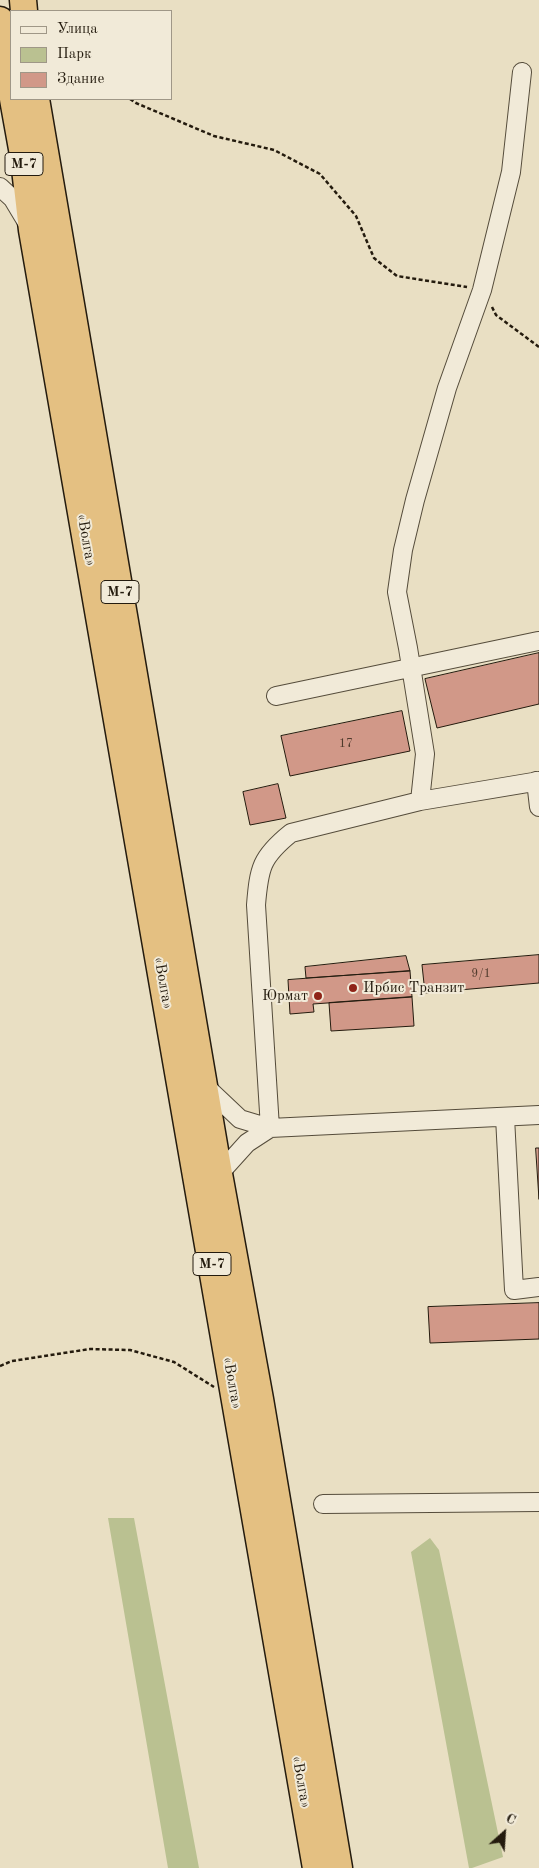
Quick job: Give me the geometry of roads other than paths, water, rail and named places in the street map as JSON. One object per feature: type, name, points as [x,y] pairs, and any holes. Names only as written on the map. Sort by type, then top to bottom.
[{"type":"highway","points":[[0,20],[6,84]]},
{"type":"highway","name":"«Волга»","points":[[13,100],[24,160],[32,230],[316,1868]]},
{"type":"highway","name":"«Волга»","points":[[36,100],[219,1174],[262,1409],[339,1868]]},
{"type":"street","points":[[420,801],[425,754],[397,592],[402,550],[447,388],[482,290],[511,172],[522,72]]},
{"type":"street","points":[[0,187],[13,199],[32,230]]},
{"type":"street","points":[[276,696],[538,641]]},
{"type":"street","points":[[270,1128],[256,905],[258,876],[265,859],[275,846],[291,833],[420,801],[538,781],[539,807]]},
{"type":"street","points":[[204,1085],[240,1119],[270,1128],[539,1116]]},
{"type":"street","points":[[504,1117],[514,1290],[539,1287]]},
{"type":"street","points":[[219,1174],[247,1143],[270,1128]]},
{"type":"street","points":[[323,1504],[539,1502]]},
{"type":"place","name":"Ирбис Транзит","points":[[353,988]]},
{"type":"place","name":"Юрмат","points":[[318,996]]}]
